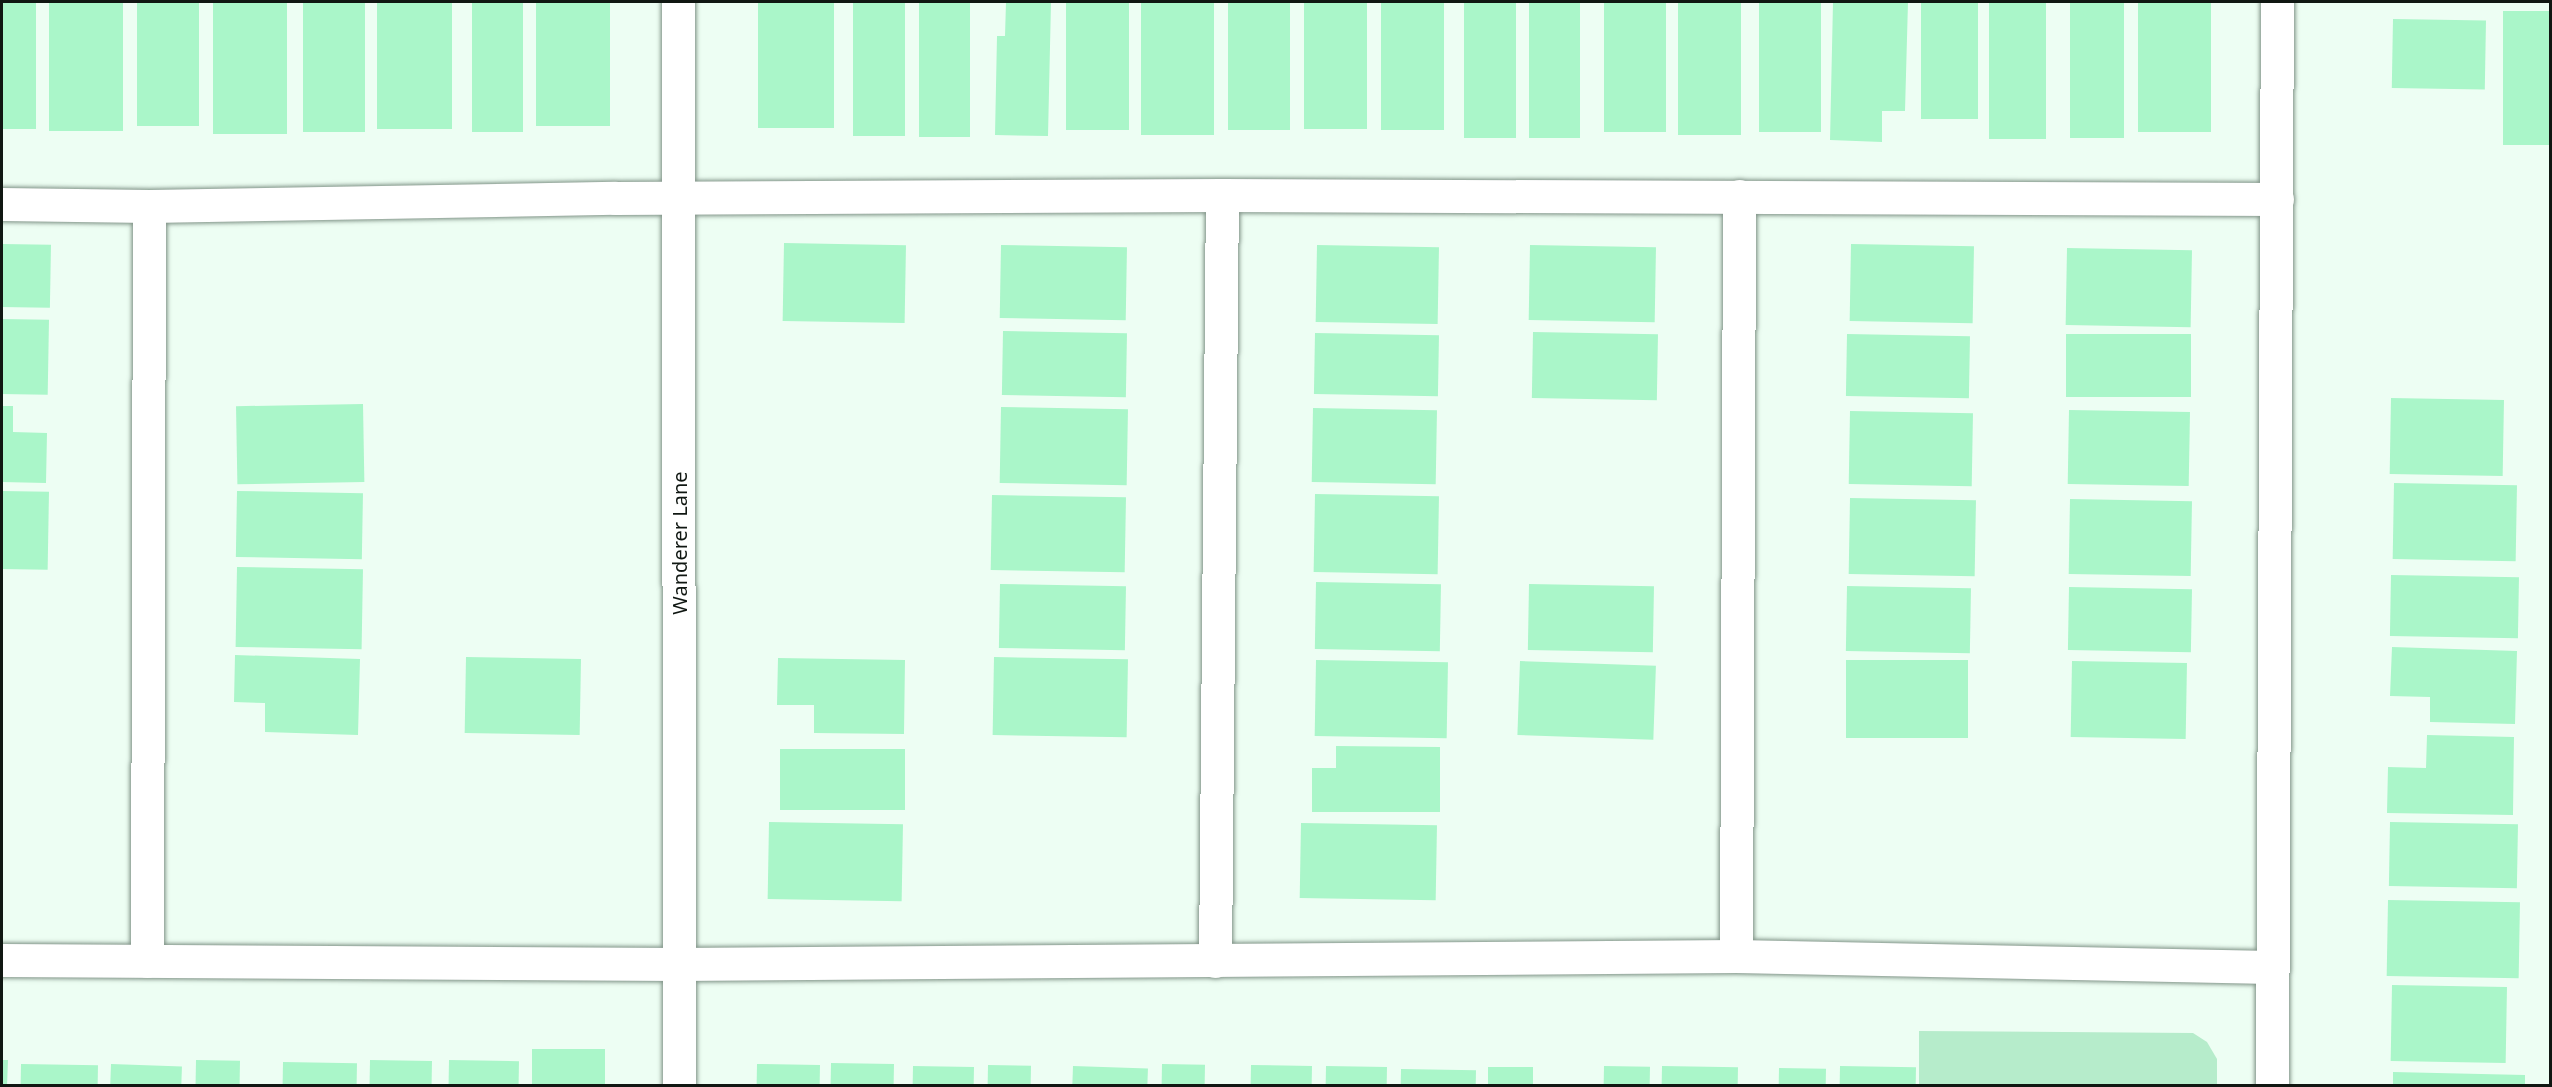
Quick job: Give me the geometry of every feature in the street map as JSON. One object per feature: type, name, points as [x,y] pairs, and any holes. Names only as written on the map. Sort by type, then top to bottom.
[{"type":"street","name":"Wanderer Lane","points":[[678,2],[679,1086]]},
{"type":"street","points":[[2272,1086],[2277,2]]},
{"type":"street","points":[[1215,961],[1222,195]]},
{"type":"street","points":[[2,204],[149,206],[679,198],[1222,195],[2277,199]]},
{"type":"street","points":[[1736,956],[1739,196]]},
{"type":"street","points":[[147,961],[149,206]]},
{"type":"street","points":[[2,960],[678,964],[1736,956],[2271,967]]},
{"type":"green space","points":[[1919,1031],[2193,1033],[2207,1042],[2217,1059],[2217,1085],[1919,1085]]},
{"type":"building","points":[[2,2],[36,2],[36,129],[2,129]]},
{"type":"building","points":[[49,2],[123,2],[123,131],[49,131]]},
{"type":"building","points":[[137,2],[199,2],[199,126],[137,126]]},
{"type":"building","points":[[213,2],[287,2],[287,134],[213,134]]},
{"type":"building","points":[[303,2],[365,2],[365,132],[303,132]]},
{"type":"building","points":[[377,2],[452,2],[452,129],[377,129]]},
{"type":"building","points":[[472,2],[523,2],[523,132],[472,132]]},
{"type":"building","points":[[536,2],[610,2],[610,126],[536,126]]},
{"type":"building","points":[[758,2],[834,2],[834,128],[758,128]]},
{"type":"building","points":[[853,2],[905,2],[905,136],[853,136]]},
{"type":"building","points":[[919,2],[970,2],[970,137],[919,137]]},
{"type":"building","points":[[1006,2],[1051,2],[1048,136],[995,135],[997,36],[1005,36]]},
{"type":"building","points":[[1066,2],[1129,2],[1129,130],[1066,130]]},
{"type":"building","points":[[1141,2],[1214,2],[1214,135],[1141,135]]},
{"type":"building","points":[[1228,2],[1290,2],[1290,130],[1228,130]]},
{"type":"building","points":[[1304,2],[1367,2],[1367,129],[1304,129]]},
{"type":"building","points":[[1381,2],[1444,2],[1444,130],[1381,130]]},
{"type":"building","points":[[1464,2],[1516,2],[1516,138],[1464,138]]},
{"type":"building","points":[[1529,2],[1580,2],[1580,138],[1529,138]]},
{"type":"building","points":[[1604,2],[1666,2],[1666,132],[1604,132]]},
{"type":"building","points":[[1678,2],[1741,2],[1741,135],[1678,135]]},
{"type":"building","points":[[1759,2],[1821,2],[1821,132],[1759,132]]},
{"type":"building","points":[[1833,2],[1908,2],[1905,111],[1882,111],[1882,142],[1830,140]]},
{"type":"building","points":[[1921,2],[1978,2],[1978,119],[1921,119]]},
{"type":"building","points":[[1989,2],[2046,2],[2046,139],[1989,139]]},
{"type":"building","points":[[2070,2],[2124,2],[2124,138],[2070,138]]},
{"type":"building","points":[[2138,2],[2211,2],[2211,132],[2138,132]]},
{"type":"building","points":[[2503,11],[2550,11],[2550,145],[2503,145]]},
{"type":"building","points":[[2393,19],[2486,21],[2485,90],[2392,88]]},
{"type":"building","points":[[784,243],[906,245],[905,323],[783,321]]},
{"type":"building","points":[[2,244],[51,245],[50,308],[2,307]]},
{"type":"building","points":[[1851,244],[1974,246],[1973,323],[1850,321]]},
{"type":"building","points":[[1001,245],[1127,247],[1126,320],[1000,318]]},
{"type":"building","points":[[1317,245],[1439,247],[1438,324],[1316,322]]},
{"type":"building","points":[[1530,245],[1656,247],[1655,322],[1529,320]]},
{"type":"building","points":[[2067,248],[2192,250],[2191,327],[2066,325]]},
{"type":"building","points":[[2,319],[49,320],[48,395],[2,394]]},
{"type":"building","points":[[1003,331],[1127,333],[1126,397],[1002,395]]},
{"type":"building","points":[[1533,332],[1658,334],[1657,400],[1532,398]]},
{"type":"building","points":[[1315,333],[1439,335],[1438,396],[1314,394]]},
{"type":"building","points":[[1847,334],[1970,336],[1969,398],[1846,396]]},
{"type":"building","points":[[2066,334],[2191,334],[2191,397],[2066,397]]},
{"type":"building","points":[[2391,398],[2504,400],[2503,476],[2390,474]]},
{"type":"building","points":[[363,404],[364,482],[237,484],[236,406]]},
{"type":"building","points":[[2,406],[13,406],[13,432],[47,433],[46,483],[2,482]]},
{"type":"building","points":[[1001,407],[1128,409],[1127,485],[1000,483]]},
{"type":"building","points":[[1313,408],[1437,410],[1436,484],[1312,482]]},
{"type":"building","points":[[2069,410],[2190,412],[2189,486],[2068,484]]},
{"type":"building","points":[[1850,411],[1973,413],[1972,486],[1849,484]]},
{"type":"building","points":[[2394,483],[2517,485],[2516,561],[2393,559]]},
{"type":"building","points":[[2,491],[49,492],[48,570],[2,569]]},
{"type":"building","points":[[237,491],[363,493],[362,559],[236,557]]},
{"type":"building","points":[[1315,494],[1439,496],[1438,574],[1314,572]]},
{"type":"building","points":[[992,495],[1126,497],[1125,572],[991,570]]},
{"type":"building","points":[[1850,498],[1976,500],[1975,576],[1849,574]]},
{"type":"building","points":[[2070,499],[2192,501],[2191,576],[2069,574]]},
{"type":"building","points":[[237,567],[363,569],[362,649],[236,647]]},
{"type":"building","points":[[2391,575],[2519,577],[2518,638],[2390,636]]},
{"type":"building","points":[[1316,582],[1441,584],[1440,651],[1315,649]]},
{"type":"building","points":[[1000,584],[1126,586],[1125,650],[999,648]]},
{"type":"building","points":[[1529,584],[1654,586],[1653,652],[1528,650]]},
{"type":"building","points":[[1847,586],[1971,588],[1970,653],[1846,651]]},
{"type":"building","points":[[2069,587],[2192,589],[2191,652],[2068,650]]},
{"type":"building","points":[[2392,647],[2517,651],[2515,724],[2430,722],[2430,697],[2390,696]]},
{"type":"building","points":[[235,655],[360,659],[358,735],[265,732],[265,703],[234,702]]},
{"type":"building","points":[[466,657],[581,659],[580,735],[465,733]]},
{"type":"building","points":[[994,657],[1128,659],[1127,737],[993,735]]},
{"type":"building","points":[[778,658],[905,660],[904,734],[814,733],[814,705],[777,705]]},
{"type":"building","points":[[1316,660],[1448,662],[1447,738],[1315,736]]},
{"type":"building","points":[[1846,660],[1968,660],[1968,738],[1846,738]]},
{"type":"building","points":[[1520,661],[1656,666],[1653,740],[1517,735]]},
{"type":"building","points":[[2072,661],[2187,663],[2186,739],[2071,737]]},
{"type":"building","points":[[2427,735],[2514,737],[2513,815],[2387,813],[2388,767],[2426,768]]},
{"type":"building","points":[[1336,746],[1440,747],[1440,812],[1312,812],[1312,768],[1336,768]]},
{"type":"building","points":[[780,749],[905,749],[905,810],[780,810]]},
{"type":"building","points":[[769,822],[903,824],[902,901],[768,899]]},
{"type":"building","points":[[2390,822],[2518,824],[2517,888],[2389,886]]},
{"type":"building","points":[[1301,823],[1437,825],[1436,900],[1300,898]]},
{"type":"building","points":[[2388,900],[2520,902],[2519,978],[2387,976]]},
{"type":"building","points":[[2392,985],[2507,987],[2506,1063],[2391,1061]]},
{"type":"building","points":[[532,1049],[605,1049],[605,1086],[532,1086]]},
{"type":"building","points":[[2,1060],[8,1060],[7,1086],[2,1086]]},
{"type":"building","points":[[196,1060],[240,1061],[240,1086],[196,1086]]},
{"type":"building","points":[[370,1060],[432,1061],[432,1086],[370,1086]]},
{"type":"building","points":[[449,1060],[519,1061],[519,1086],[449,1086]]},
{"type":"building","points":[[283,1062],[357,1063],[357,1086],[283,1086]]},
{"type":"building","points":[[831,1063],[894,1064],[894,1086],[831,1086]]},
{"type":"building","points":[[21,1064],[98,1065],[98,1086],[21,1086]]},
{"type":"building","points":[[111,1064],[182,1066],[181,1086],[110,1086]]},
{"type":"building","points":[[757,1064],[820,1065],[820,1086],[757,1086]]},
{"type":"building","points":[[1162,1064],[1205,1065],[1205,1086],[1162,1086]]},
{"type":"building","points":[[988,1065],[1031,1066],[1031,1086],[988,1086]]},
{"type":"building","points":[[1251,1065],[1312,1066],[1312,1086],[1251,1086]]},
{"type":"building","points":[[913,1066],[974,1067],[974,1086],[913,1086]]},
{"type":"building","points":[[1073,1066],[1148,1069],[1147,1086],[1072,1086]]},
{"type":"building","points":[[1326,1066],[1387,1067],[1387,1086],[1326,1086]]},
{"type":"building","points":[[1604,1066],[1650,1067],[1650,1086],[1604,1086]]},
{"type":"building","points":[[1662,1066],[1738,1067],[1738,1086],[1662,1086]]},
{"type":"building","points":[[1840,1066],[1916,1067],[1916,1086],[1840,1086]]},
{"type":"building","points":[[1488,1067],[1533,1067],[1533,1086],[1488,1086]]},
{"type":"building","points":[[1779,1068],[1826,1069],[1826,1086],[1779,1086]]},
{"type":"building","points":[[1401,1069],[1476,1070],[1476,1086],[1401,1086]]},
{"type":"building","points":[[2393,1072],[2525,1075],[2525,1086],[2393,1086]]}]
